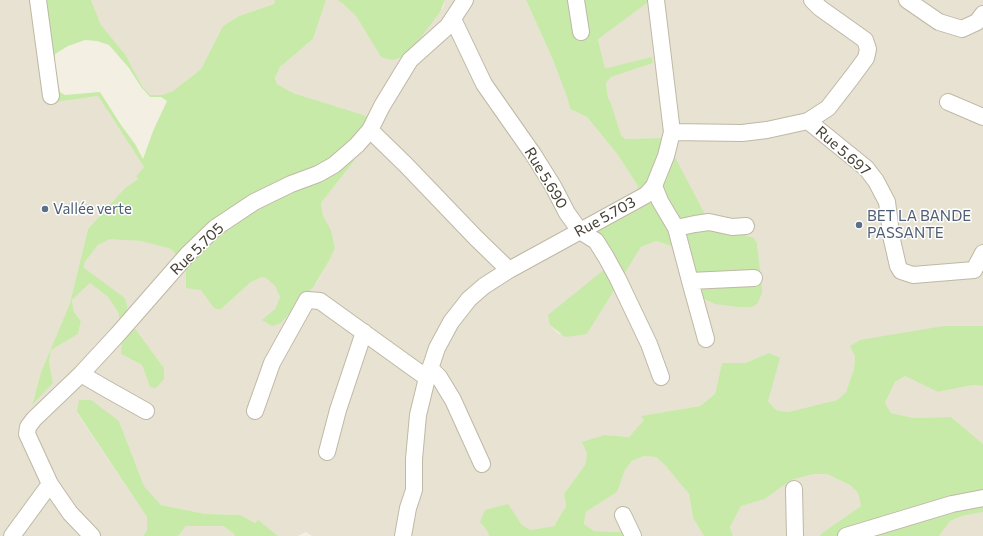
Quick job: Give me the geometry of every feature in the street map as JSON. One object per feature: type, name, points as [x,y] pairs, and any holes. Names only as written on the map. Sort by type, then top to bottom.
[{"type":"street","points":[[38,0],[51,96]]},
{"type":"street","name":"Rue 5.705","points":[[92,536],[70,513],[50,484],[27,434],[28,427],[34,419],[81,374],[188,254],[215,228],[254,202],[291,184],[318,174],[334,165],[357,145],[370,130],[410,60],[448,26],[465,0]]},
{"type":"street","points":[[576,0],[581,32]]},
{"type":"street","name":"Rue 5.703","points":[[403,536],[408,508],[414,490],[414,459],[421,397],[428,373],[438,348],[451,322],[469,299],[484,286],[509,270],[580,230],[646,195],[654,186],[666,156],[672,132],[656,0]]},
{"type":"street","points":[[808,121],[828,108],[866,58],[868,49],[865,40],[820,8],[812,0]]},
{"type":"street","points":[[907,0],[939,22],[962,29],[977,22],[983,14]]},
{"type":"street","name":"Rue 5.690","points":[[453,19],[484,84],[533,154],[553,186],[567,213],[580,230],[596,241],[606,257],[649,344],[661,377]]},
{"type":"street","points":[[948,102],[983,118]]},
{"type":"street","name":"Rue 5.697","points":[[672,132],[742,133],[768,130],[808,121],[866,168],[876,181],[887,202],[892,240],[898,266],[901,271],[913,275],[974,270],[983,253]]},
{"type":"street","points":[[370,130],[509,270]]},
{"type":"street","points":[[654,186],[660,201],[676,228],[706,339]]},
{"type":"street","points":[[676,228],[709,222],[732,227],[746,226]]},
{"type":"street","points":[[690,281],[754,278]]},
{"type":"street","points":[[255,411],[272,363],[307,300],[320,301],[364,332],[428,373],[439,377],[453,400],[482,464]]},
{"type":"street","points":[[327,452],[338,410],[364,332]]},
{"type":"street","points":[[81,374],[146,411]]},
{"type":"street","points":[[12,536],[50,484]]},
{"type":"street","points":[[794,489],[795,536]]},
{"type":"street","points":[[846,536],[952,504],[983,498]]},
{"type":"street","points":[[622,515],[633,536]]},
{"type":"shaded area","points":[[0,0],[42,0],[56,102],[98,96],[144,167],[136,176],[138,179],[125,188],[88,229],[70,303],[41,372],[32,404],[53,383],[49,362],[51,350],[78,334],[81,321],[74,312],[72,300],[90,283],[108,297],[118,312],[122,330],[121,354],[142,365],[150,387],[164,368],[131,323],[125,298],[84,269],[84,263],[98,245],[104,241],[110,239],[122,239],[141,241],[171,249],[186,266],[214,308],[220,310],[251,282],[262,277],[266,278],[275,286],[280,297],[275,309],[263,320],[281,323],[317,282],[335,248],[331,230],[323,216],[321,203],[354,161],[356,144],[370,117],[293,93],[277,84],[275,78],[280,67],[313,39],[326,0],[337,0],[356,16],[381,57],[443,8],[445,0],[526,0],[553,60],[570,109],[587,117],[618,155],[638,186],[605,269],[550,325],[559,334],[587,334],[641,247],[656,241],[681,249],[698,295],[715,304],[762,287],[757,243],[754,238],[711,224],[709,222],[661,138],[625,139],[621,135],[608,98],[606,83],[611,77],[653,63],[652,58],[605,68],[598,38],[647,3],[648,0],[983,0],[983,326],[944,326],[855,356],[854,369],[846,392],[837,400],[788,412],[776,410],[768,401],[769,353],[745,363],[722,363],[715,394],[700,406],[642,416],[645,420],[629,437],[605,435],[587,453],[585,465],[564,494],[566,506],[554,526],[530,530],[521,524],[480,522],[488,532],[489,536],[312,536],[306,532],[298,536],[278,536],[258,521],[255,523],[240,515],[206,514],[161,505],[144,486],[119,421],[77,413],[147,517],[147,530],[143,536],[0,536]]},
{"type":"shaded area","points":[[91,0],[275,0],[274,4],[239,16],[223,26],[201,69],[173,91],[162,95],[150,95],[142,86],[125,54],[101,25]]},
{"type":"shaded area","points":[[905,376],[938,392],[973,385],[983,386],[983,444],[951,417],[914,418],[891,413],[885,403],[895,382]]},
{"type":"shaded area","points":[[644,456],[656,457],[666,465],[689,494],[693,518],[704,536],[631,536],[624,532],[594,531],[584,524],[586,512],[617,492],[625,470],[632,461]]},
{"type":"shaded area","points":[[814,474],[827,474],[850,485],[858,493],[861,506],[822,533],[820,536],[733,536],[730,527],[741,506],[765,499],[791,480]]},
{"type":"shaded area","points":[[983,512],[983,536],[939,536],[950,521],[962,516]]},
{"type":"shaded area","points":[[186,526],[223,526],[235,536],[178,536]]},
{"type":"green space","points":[[42,0],[91,0],[101,25],[125,54],[142,86],[150,95],[162,95],[173,91],[201,69],[223,26],[239,16],[274,4],[275,0],[326,0],[313,39],[280,67],[275,78],[277,84],[293,93],[370,117],[356,144],[354,161],[321,203],[323,216],[331,230],[335,248],[314,286],[281,323],[272,326],[262,320],[275,309],[280,297],[275,286],[266,278],[262,277],[251,282],[220,310],[214,308],[201,290],[186,288],[186,266],[171,249],[141,241],[110,239],[98,245],[84,263],[84,268],[125,298],[131,323],[164,368],[164,379],[156,388],[150,387],[142,365],[121,354],[122,330],[118,312],[108,297],[90,283],[72,300],[74,312],[81,321],[78,334],[51,350],[49,362],[53,383],[32,405],[41,372],[70,303],[88,229],[125,188],[138,179],[136,176],[144,167],[98,96],[56,102]],"holes":[[[85,40],[97,41],[109,45],[129,68],[141,87],[150,97],[161,97],[167,101],[153,131],[143,159],[135,144],[100,92],[65,95],[60,92],[55,67],[55,54],[68,46]]]},
{"type":"green space","points":[[337,0],[445,0],[440,12],[415,45],[403,57],[392,60],[381,57],[356,16]]},
{"type":"green space","points":[[526,0],[648,0],[647,3],[598,39],[605,68],[652,57],[653,63],[611,77],[606,83],[608,98],[621,135],[625,139],[661,138],[667,142],[709,222],[711,224],[754,238],[757,243],[762,287],[762,293],[757,304],[751,307],[739,307],[715,304],[698,296],[681,249],[656,241],[641,247],[587,334],[565,337],[550,325],[548,315],[605,269],[590,234],[636,192],[638,186],[618,155],[587,117],[570,109],[553,60]]},
{"type":"green space","points":[[944,326],[983,326],[983,386],[973,385],[938,392],[905,376],[895,382],[885,403],[891,413],[914,418],[951,417],[983,444],[983,512],[962,516],[950,521],[939,536],[820,536],[822,533],[861,506],[858,493],[850,485],[827,474],[814,474],[791,480],[765,499],[741,506],[730,527],[733,536],[704,536],[693,518],[689,494],[665,465],[656,457],[644,456],[632,461],[625,470],[617,492],[586,512],[584,524],[594,531],[624,532],[631,536],[489,536],[488,532],[480,522],[485,510],[508,504],[521,524],[530,530],[554,526],[566,506],[564,494],[585,465],[587,453],[582,442],[605,435],[629,437],[644,420],[641,416],[700,406],[715,394],[722,363],[745,363],[769,353],[780,358],[768,401],[776,410],[788,412],[837,400],[846,392],[854,369],[855,356],[850,346],[860,340]]},
{"type":"green space","points":[[79,400],[91,400],[119,421],[144,486],[161,505],[206,514],[240,515],[255,523],[258,520],[278,536],[235,536],[223,526],[186,526],[178,536],[143,536],[147,530],[147,517],[77,412]]},
{"type":"place","name":"Vallée verte","points":[[45,209]]},
{"type":"place","name":"BET LA BANDE PASSANTE","points":[[859,225]]}]
